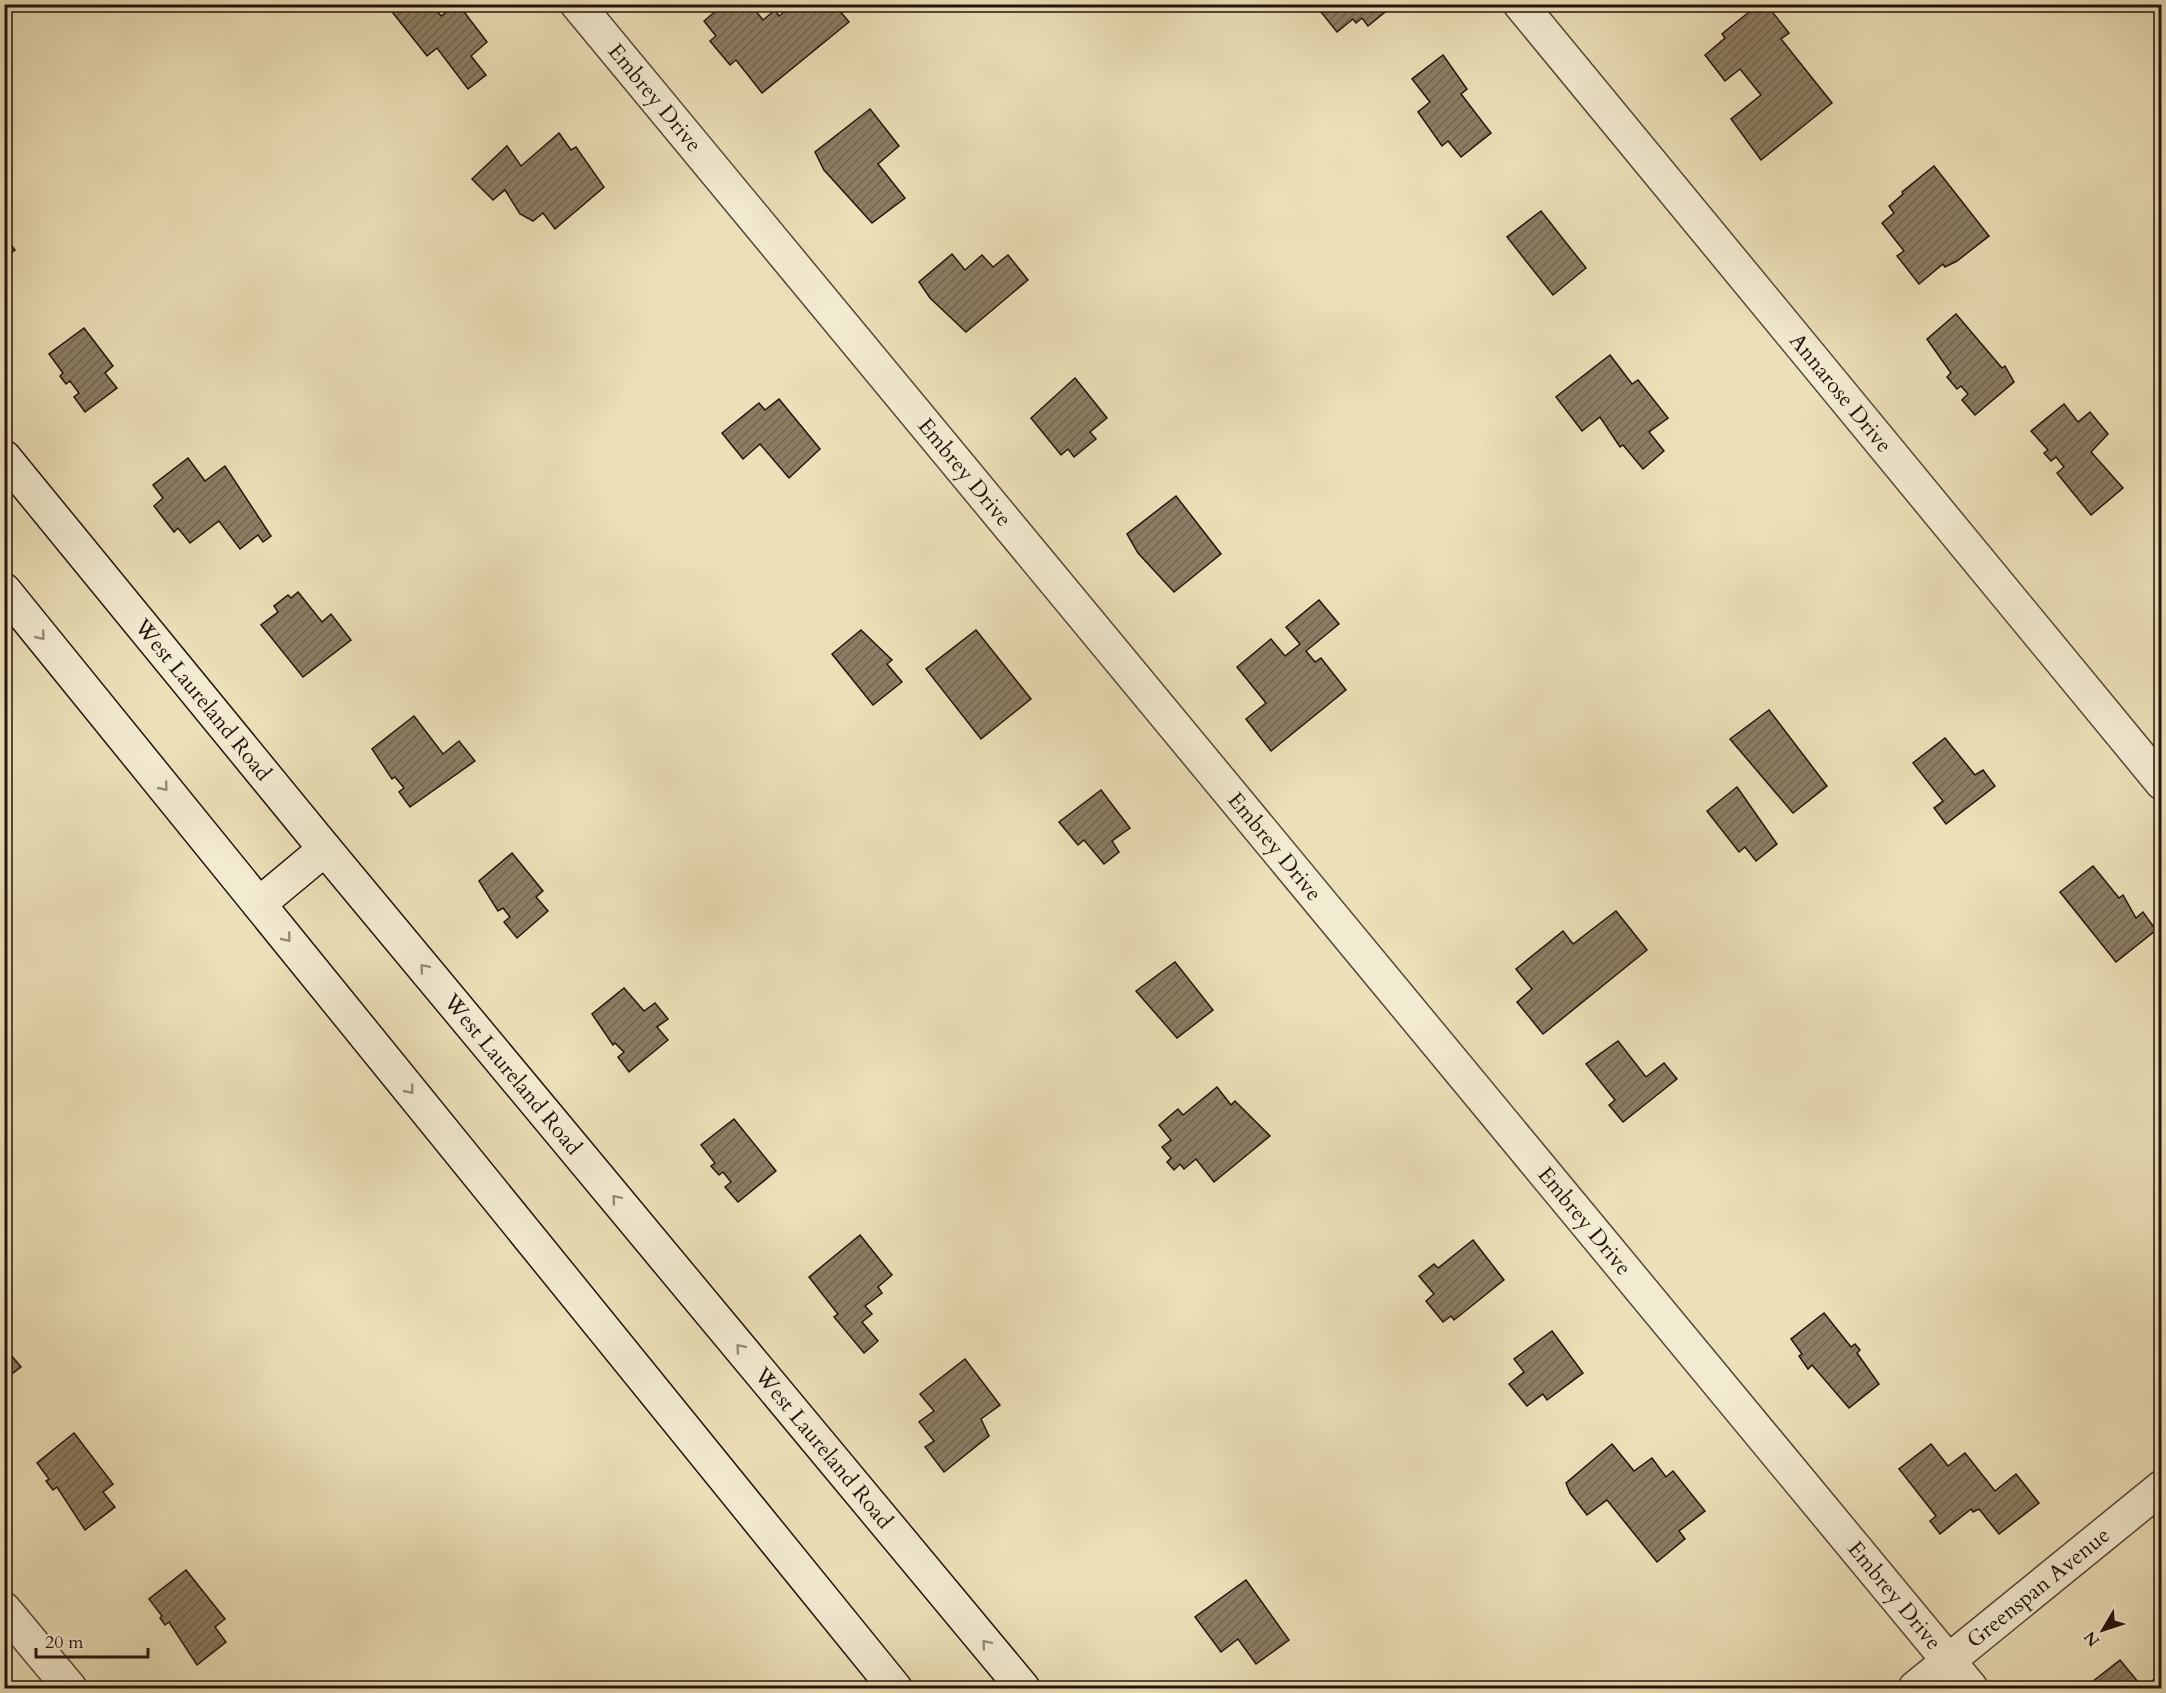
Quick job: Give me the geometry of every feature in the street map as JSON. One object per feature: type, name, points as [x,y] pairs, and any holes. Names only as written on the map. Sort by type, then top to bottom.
[{"type":"street","name":"Embrey Drive","points":[[577,4],[1971,1689]]},
{"type":"street","name":"Annarose Drive","points":[[1520,4],[2162,783]]},
{"type":"street","name":"West Laureland Road","points":[[4,458],[325,849],[1023,1689]]},
{"type":"street","points":[[4,590],[895,1689]]},
{"type":"street","points":[[259,904],[325,849]]},
{"type":"street","name":"Greenspan Avenue","points":[[1915,1689],[2162,1487]]},
{"type":"street","points":[[4,1609],[70,1689]]},
{"type":"building","points":[[404,4],[432,4],[441,16],[458,4],[487,42],[471,56],[486,75],[468,89],[437,48],[427,56],[393,13]]},
{"type":"building","points":[[724,4],[750,4],[763,20],[775,10],[779,16],[789,8],[787,6],[789,4],[834,4],[849,22],[762,93],[736,60],[730,65],[710,41],[716,36],[704,21]]},
{"type":"building","points":[[1319,4],[1395,4],[1368,26],[1362,18],[1356,23],[1353,19],[1337,32],[1317,7]]},
{"type":"building","points":[[1766,4],[1789,33],[1781,39],[1832,103],[1761,160],[1731,119],[1761,95],[1740,69],[1725,81],[1705,55],[1725,38],[1722,34],[1754,8],[1757,12]]},
{"type":"building","points":[[1443,55],[1467,89],[1461,94],[1491,133],[1461,157],[1448,141],[1442,146],[1418,112],[1430,102],[1412,79]]},
{"type":"building","points":[[870,109],[899,146],[878,164],[905,198],[872,223],[824,170],[815,152]]},
{"type":"building","points":[[559,133],[571,150],[576,147],[604,187],[555,229],[543,213],[533,221],[520,214],[505,190],[493,200],[472,179],[507,146],[521,166]]},
{"type":"building","points":[[1934,166],[1989,236],[1957,261],[1945,267],[1943,264],[1919,284],[1897,256],[1904,251],[1882,223],[1894,213],[1889,206],[1903,194],[1902,192]]},
{"type":"building","points":[[1541,211],[1586,268],[1553,295],[1507,237]]},
{"type":"building","points":[[4,236],[15,250],[4,258]]},
{"type":"building","points":[[952,254],[965,270],[982,255],[993,267],[1008,255],[1028,280],[966,332],[930,298],[919,282]]},
{"type":"building","points":[[1956,314],[2002,368],[2005,366],[2014,382],[1975,415],[1962,400],[1968,394],[1961,386],[1957,389],[1947,377],[1951,373],[1927,339]]},
{"type":"building","points":[[84,328],[113,366],[105,373],[117,388],[85,412],[74,397],[79,393],[70,381],[66,384],[60,376],[63,373],[49,354]]},
{"type":"building","points":[[1610,355],[1632,384],[1638,380],[1668,418],[1649,432],[1664,451],[1643,469],[1623,445],[1620,447],[1600,417],[1582,431],[1556,397]]},
{"type":"building","points":[[1075,378],[1107,418],[1090,432],[1096,439],[1074,457],[1068,449],[1061,455],[1031,418]]},
{"type":"building","points":[[779,399],[820,449],[789,478],[760,444],[743,459],[722,433],[759,403],[765,410]]},
{"type":"building","points":[[2064,404],[2078,422],[2090,412],[2108,434],[2091,452],[2123,488],[2091,515],[2057,473],[2064,467],[2056,457],[2051,461],[2044,453],[2048,450],[2031,431]]},
{"type":"building","points":[[188,458],[205,481],[225,466],[271,536],[263,542],[258,535],[240,549],[219,521],[190,543],[178,528],[174,532],[154,506],[163,498],[153,485]]},
{"type":"building","points":[[1176,496],[1221,554],[1174,592],[1138,553],[1127,534]]},
{"type":"building","points":[[298,592],[322,622],[331,614],[351,640],[303,677],[261,625],[278,612],[274,606],[288,595],[291,598]]},
{"type":"building","points":[[1319,600],[1339,624],[1306,651],[1315,662],[1321,658],[1346,690],[1271,751],[1246,719],[1266,703],[1237,667],[1271,639],[1285,656],[1300,644],[1286,627]]},
{"type":"building","points":[[861,630],[892,660],[887,664],[902,682],[873,705],[832,654]]},
{"type":"building","points":[[976,630],[1031,699],[981,739],[926,669]]},
{"type":"building","points":[[1769,710],[1827,786],[1793,813],[1730,739]]},
{"type":"building","points":[[414,716],[443,754],[459,741],[475,761],[410,807],[399,792],[404,788],[395,777],[392,779],[372,749]]},
{"type":"building","points":[[1945,738],[1975,775],[1983,770],[1995,786],[1946,824],[1934,808],[1943,801],[1913,763]]},
{"type":"building","points":[[1737,787],[1777,844],[1756,861],[1745,847],[1739,852],[1707,811]]},
{"type":"building","points":[[1101,790],[1130,828],[1112,841],[1119,852],[1104,864],[1084,840],[1078,845],[1059,822]]},
{"type":"building","points":[[512,853],[543,891],[536,897],[548,911],[517,938],[504,922],[510,917],[503,908],[498,911],[479,881]]},
{"type":"building","points":[[2093,866],[2119,898],[2123,895],[2136,918],[2143,912],[2156,930],[2116,962],[2060,892]]},
{"type":"building","points":[[1616,911],[1647,950],[1543,1034],[1517,1002],[1532,989],[1516,969],[1563,931],[1573,944]]},
{"type":"building","points":[[1175,962],[1213,1010],[1177,1038],[1136,991]]},
{"type":"building","points":[[624,988],[644,1011],[655,1003],[668,1019],[657,1027],[668,1040],[629,1072],[618,1057],[624,1052],[615,1043],[613,1045],[592,1014]]},
{"type":"building","points":[[1618,1041],[1646,1077],[1664,1063],[1677,1079],[1623,1122],[1609,1105],[1615,1100],[1586,1064]]},
{"type":"building","points":[[1217,1087],[1231,1105],[1235,1101],[1270,1136],[1214,1182],[1196,1159],[1184,1169],[1180,1164],[1174,1170],[1167,1162],[1171,1158],[1162,1147],[1171,1140],[1159,1125],[1178,1109],[1183,1115]]},
{"type":"building","points":[[734,1119],[776,1171],[738,1202],[725,1187],[731,1182],[723,1172],[719,1175],[711,1166],[715,1163],[701,1145]]},
{"type":"building","points":[[860,1235],[892,1275],[878,1287],[882,1293],[865,1306],[872,1314],[862,1322],[878,1341],[864,1353],[834,1317],[838,1314],[809,1277]]},
{"type":"building","points":[[1473,1240],[1504,1280],[1454,1320],[1451,1316],[1443,1322],[1426,1301],[1434,1294],[1419,1276],[1434,1264],[1438,1268]]},
{"type":"building","points":[[1824,1313],[1851,1347],[1855,1344],[1860,1350],[1857,1353],[1879,1384],[1849,1408],[1812,1365],[1808,1369],[1799,1356],[1802,1354],[1791,1339]]},
{"type":"building","points":[[1552,1331],[1583,1373],[1547,1400],[1543,1394],[1527,1406],[1509,1384],[1524,1372],[1514,1359]]},
{"type":"building","points":[[4,1347],[21,1367],[4,1380]]},
{"type":"building","points":[[965,1359],[1000,1405],[981,1419],[989,1436],[944,1472],[925,1447],[934,1441],[919,1422],[934,1411],[920,1394]]},
{"type":"building","points":[[74,1433],[113,1484],[103,1492],[115,1507],[85,1530],[57,1487],[53,1490],[46,1481],[49,1479],[37,1463]]},
{"type":"building","points":[[1612,1444],[1634,1471],[1652,1458],[1666,1477],[1673,1471],[1705,1511],[1679,1531],[1685,1539],[1657,1562],[1607,1500],[1587,1515],[1570,1493],[1566,1483]]},
{"type":"building","points":[[1931,1444],[1948,1466],[1965,1453],[1995,1491],[2016,1474],[2039,1503],[1999,1534],[1979,1509],[1973,1512],[1971,1509],[1940,1534],[1930,1521],[1936,1516],[1899,1469]]},
{"type":"building","points":[[186,1570],[225,1619],[215,1627],[226,1642],[197,1665],[169,1622],[165,1625],[160,1618],[162,1616],[149,1599]]},
{"type":"building","points":[[1246,1580],[1289,1640],[1256,1664],[1238,1639],[1221,1652],[1195,1617]]},
{"type":"building","points":[[2120,1660],[2143,1688],[2088,1688],[2087,1686]]},
{"type":"building","points":[[2162,1673],[2162,1688],[2143,1688]]}]
